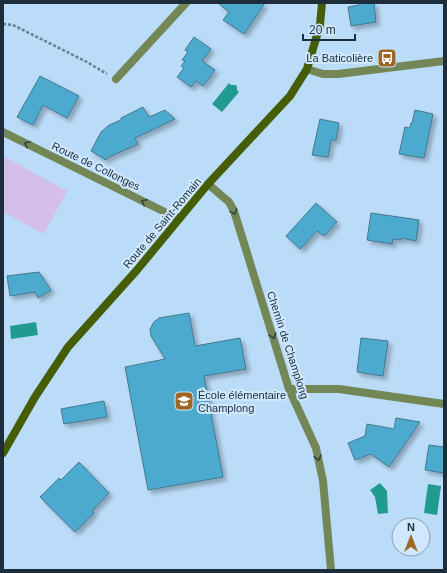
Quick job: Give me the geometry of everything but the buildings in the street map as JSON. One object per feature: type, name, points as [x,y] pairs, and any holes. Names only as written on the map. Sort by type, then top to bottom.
[{"type":"main road","name":"Route de Saint-Romain","points":[[3,453],[35,397],[68,347],[137,270],[208,184],[290,96],[307,69],[320,25],[322,3]]},
{"type":"street","points":[[116,79],[186,3]]},
{"type":"street","points":[[307,69],[323,74],[338,74],[444,61]]},
{"type":"street","name":"Route de Collonges","points":[[3,132],[179,219]]},
{"type":"street","name":"Chemin de Champlong","points":[[208,184],[229,202],[234,211],[289,388],[316,448],[323,481],[331,570]]},
{"type":"street","points":[[289,388],[339,389],[444,404]]},
{"type":"path","points":[[3,24],[13,25],[87,62],[116,79]]},
{"type":"shaded area","points":[[229,83],[231,85],[236,85],[239,92],[222,112],[212,104]]},
{"type":"shaded area","points":[[3,156],[67,191],[44,234],[3,212]]},
{"type":"shaded area","points":[[36,322],[38,335],[11,339],[10,326]]},
{"type":"shaded area","points":[[380,483],[387,491],[388,513],[378,514],[375,497],[370,490]]},
{"type":"shaded area","points":[[428,484],[441,486],[437,515],[424,513]]},
{"type":"place","name":"La Baticolière","points":[[387,58]]},
{"type":"place","name":"École élémentaire Champlong","points":[[184,401]]}]
